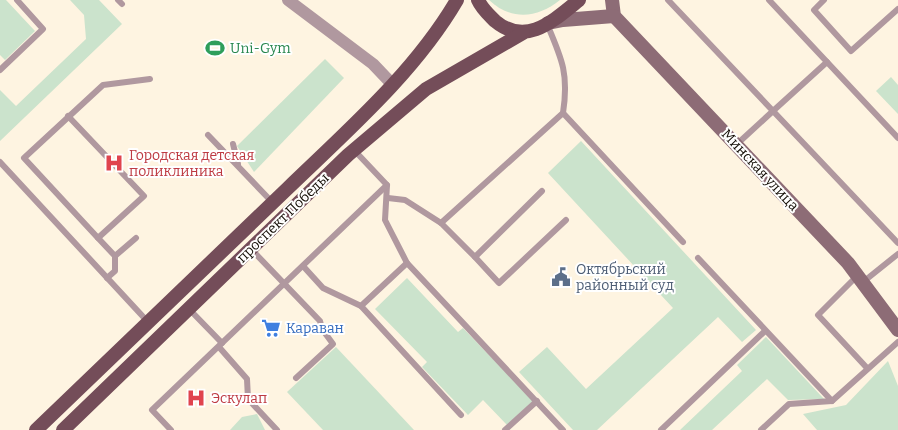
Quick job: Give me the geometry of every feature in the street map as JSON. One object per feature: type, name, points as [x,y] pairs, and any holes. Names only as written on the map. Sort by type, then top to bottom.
[{"type":"main road","name":"проспект Победы","points":[[36,430],[273,203],[392,84],[429,41],[457,0]]},
{"type":"main road","points":[[478,0],[480,6],[500,24],[512,31],[523,33]]},
{"type":"main road","name":"проспект Победы","points":[[63,430],[354,150],[426,89],[523,33],[546,24],[579,0]]},
{"type":"main road","points":[[546,24],[563,20],[614,16],[612,0]]},
{"type":"main road","name":"Минская улица","points":[[614,16],[860,278],[898,330]]},
{"type":"street","points":[[288,0],[373,64],[392,84]]},
{"type":"lane","points":[[0,70],[43,28],[17,0]]},
{"type":"lane","points":[[668,0],[898,243]]},
{"type":"lane","points":[[769,0],[898,138]]},
{"type":"lane","points":[[824,0],[814,10],[851,51],[898,9]]},
{"type":"lane","points":[[441,222],[562,113],[566,88],[562,58],[546,24]]},
{"type":"lane","points":[[736,145],[827,62]]},
{"type":"lane","points":[[108,278],[115,271],[115,256],[24,158],[103,85],[150,79]]},
{"type":"lane","points":[[562,113],[683,242]]},
{"type":"lane","points":[[68,116],[144,196],[98,238]]},
{"type":"lane","points":[[208,135],[273,203]]},
{"type":"lane","points":[[233,144],[238,165]]},
{"type":"lane","points":[[354,150],[387,185],[388,198],[385,220],[407,264],[563,430]]},
{"type":"lane","points":[[0,162],[148,322]]},
{"type":"lane","points":[[170,430],[152,410],[387,185]]},
{"type":"lane","points":[[475,257],[542,192]]},
{"type":"lane","points":[[388,198],[405,200],[441,222],[499,283],[566,220]]},
{"type":"lane","points":[[115,256],[136,238]]},
{"type":"lane","points":[[251,249],[320,321],[322,330],[333,344],[296,378]]},
{"type":"lane","points":[[868,368],[818,315],[860,278],[898,254]]},
{"type":"lane","points":[[698,258],[832,401]]},
{"type":"lane","points":[[361,306],[407,264]]},
{"type":"lane","points":[[303,266],[323,288],[361,306],[461,415]]},
{"type":"lane","points":[[189,309],[247,379],[248,398],[277,430]]},
{"type":"lane","points":[[661,430],[765,331]]},
{"type":"lane","points":[[761,430],[789,404],[832,401],[898,342]]},
{"type":"lane","points":[[506,430],[537,402]]},
{"type":"green space","points":[[0,0],[6,0],[35,31],[5,60],[0,55]]},
{"type":"green space","points":[[70,0],[99,0],[122,24],[0,141],[0,90],[16,106],[86,39],[84,15]]},
{"type":"green space","points":[[489,0],[560,0],[543,11],[524,15],[506,11],[497,7]]},
{"type":"green space","points":[[325,59],[344,78],[254,172],[237,146]]},
{"type":"green space","points":[[891,77],[898,85],[898,114],[876,91]]},
{"type":"green space","points":[[581,141],[756,330],[742,342],[718,317],[597,430],[573,430],[519,372],[547,347],[586,389],[673,308],[548,173]]},
{"type":"green space","points":[[407,278],[458,332],[463,328],[533,401],[507,425],[483,400],[468,415],[422,367],[427,362],[375,309]]},
{"type":"green space","points":[[766,337],[824,399],[788,400],[767,379],[712,430],[680,430],[742,371],[737,365]]},
{"type":"green space","points":[[336,347],[414,430],[323,430],[287,392]]},
{"type":"green space","points":[[888,361],[898,386],[898,430],[817,430],[803,414],[846,405]]},
{"type":"green space","points":[[257,414],[265,430],[230,430],[242,417]]},
{"type":"place","name":"Uni-Gym","points":[[215,48]]},
{"type":"place","name":"Городская детская поликлиника","points":[[114,163]]},
{"type":"place","name":"Октябрьский районный суд","points":[[561,277]]},
{"type":"place","name":"Караван","points":[[271,328]]},
{"type":"place","name":"Эскулап","points":[[196,398]]}]
